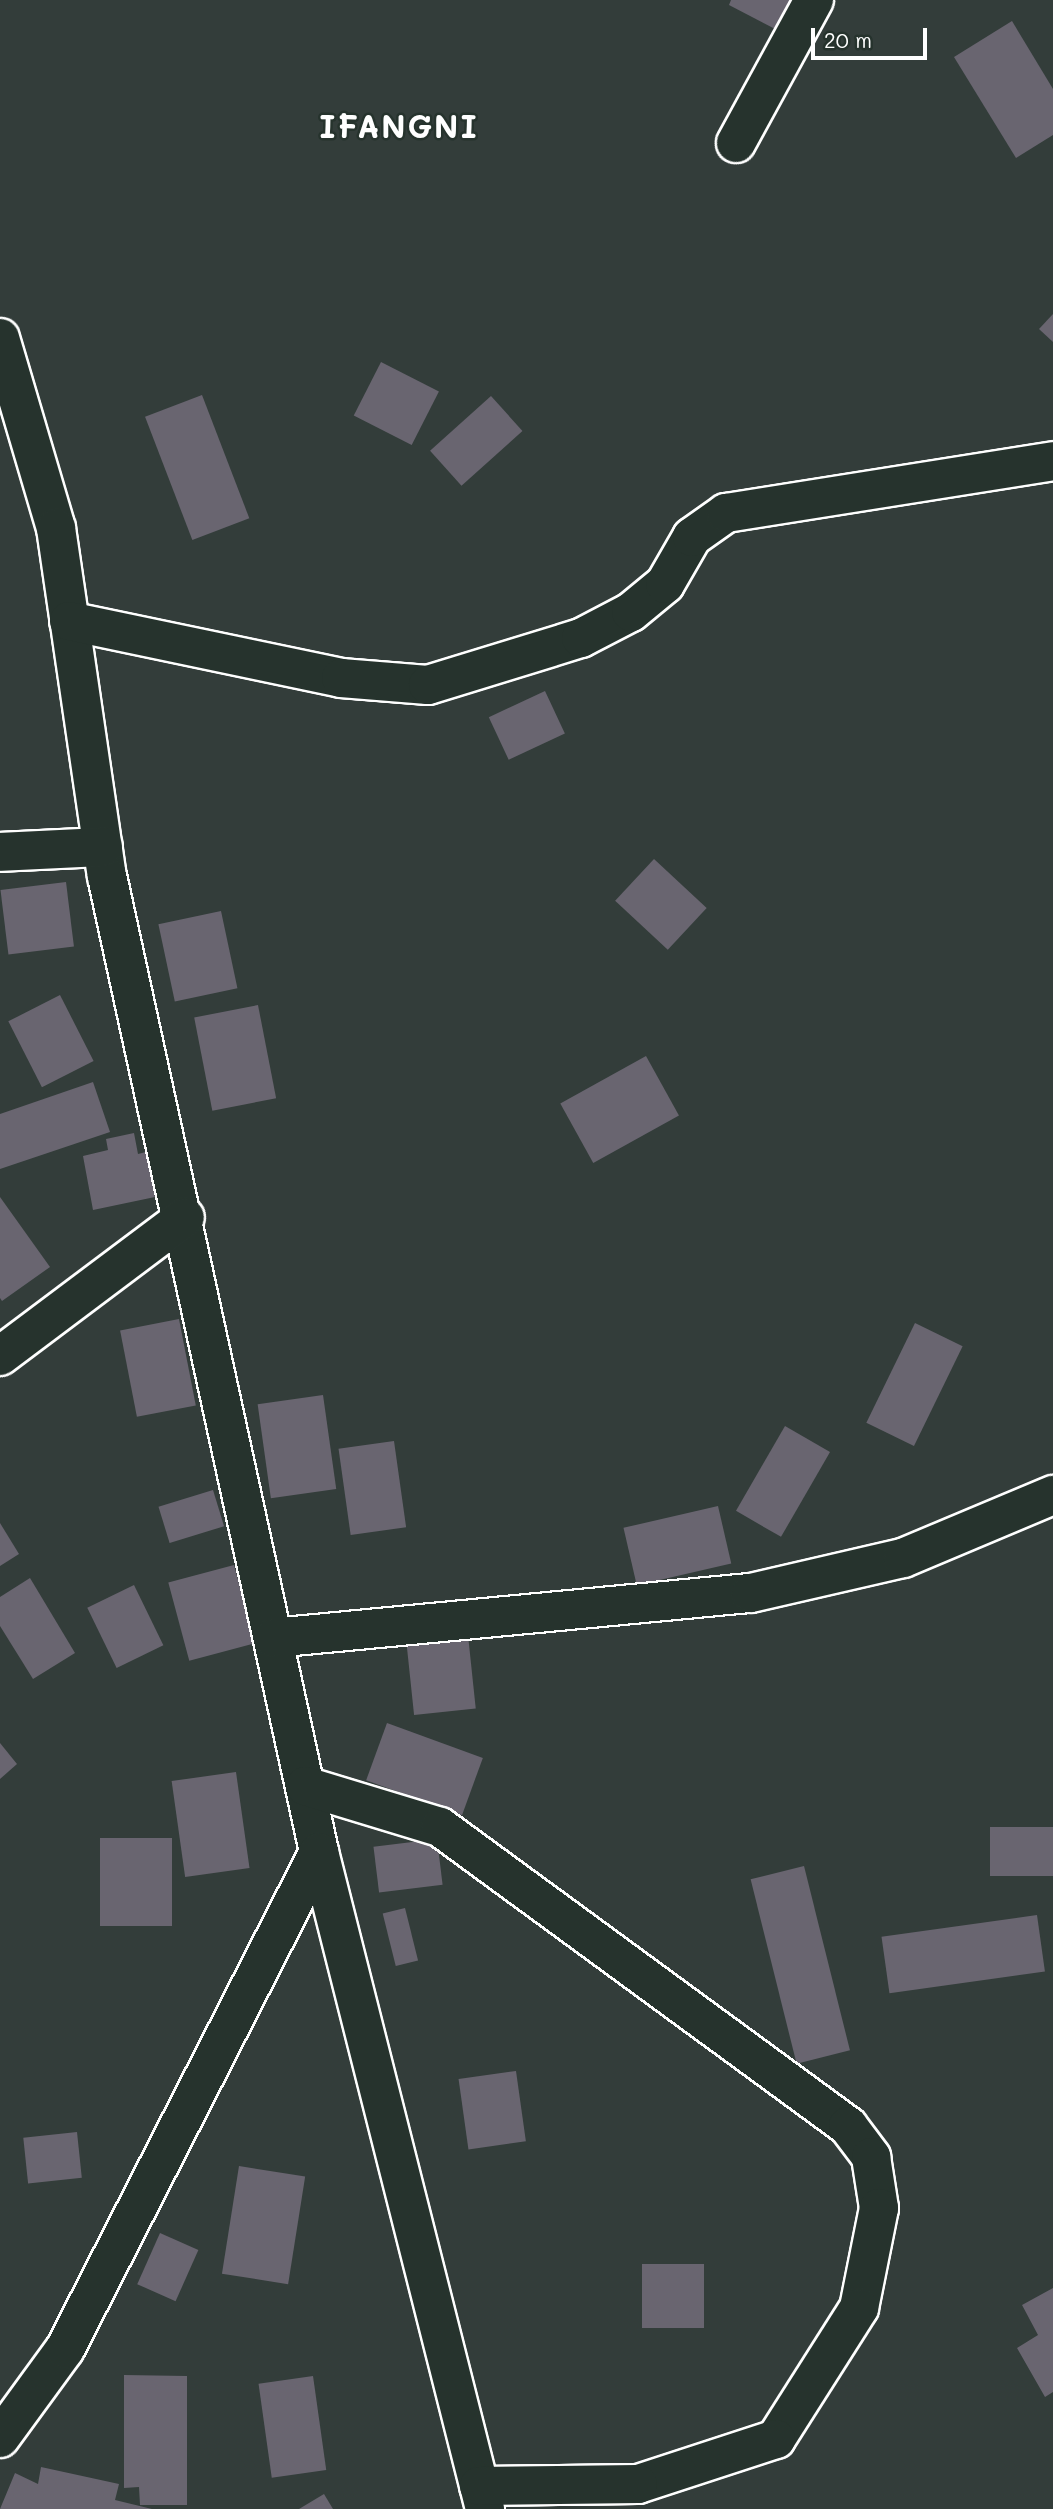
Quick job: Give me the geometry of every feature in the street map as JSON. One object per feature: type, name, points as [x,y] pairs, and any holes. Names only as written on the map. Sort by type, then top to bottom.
[{"type":"street","points":[[736,143],[814,0]]},
{"type":"street","points":[[0,338],[40,460],[69,621],[103,846],[319,1852],[482,2498],[638,2484],[776,2439],[859,2308],[879,2208],[871,2157],[848,2126],[440,1827],[305,1786]]},
{"type":"street","points":[[69,621],[341,678],[428,685],[581,638],[631,612],[665,584],[692,537],[726,513],[1053,461]]},
{"type":"street","points":[[0,852],[103,846]]},
{"type":"street","points":[[0,1356],[184,1217]]},
{"type":"street","points":[[273,1638],[751,1593],[904,1558],[1053,1495]]},
{"type":"street","points":[[0,2438],[65,2349],[319,1852]]},
{"type":"building","points":[[731,0],[797,0],[781,32],[729,5]]},
{"type":"building","points":[[1012,21],[1053,89],[1053,135],[1016,158],[954,57]]},
{"type":"building","points":[[1053,314],[1053,342],[1039,329]]},
{"type":"building","points":[[381,362],[439,392],[412,445],[354,415]]},
{"type":"building","points":[[202,395],[249,518],[192,540],[145,417]]},
{"type":"building","points":[[491,396],[522,431],[462,486],[430,451]]},
{"type":"building","points":[[545,691],[565,734],[509,760],[489,717]]},
{"type":"building","points":[[654,859],[707,908],[668,950],[615,901]]},
{"type":"building","points":[[66,882],[74,947],[8,955],[0,890]]},
{"type":"building","points":[[221,911],[237,988],[175,1002],[158,924]]},
{"type":"building","points":[[60,995],[94,1061],[42,1087],[8,1021]]},
{"type":"building","points":[[258,1005],[276,1098],[212,1111],[194,1017]]},
{"type":"building","points":[[646,1056],[679,1115],[593,1163],[560,1104]]},
{"type":"building","points":[[93,1082],[110,1132],[0,1169],[0,1114]]},
{"type":"building","points":[[134,1133],[138,1154],[146,1152],[155,1197],[93,1210],[83,1156],[108,1150],[106,1139]]},
{"type":"building","points":[[0,1197],[50,1267],[2,1301],[0,1298]]},
{"type":"building","points":[[179,1319],[196,1405],[137,1417],[120,1330]]},
{"type":"building","points":[[915,1323],[963,1346],[914,1446],[866,1423]]},
{"type":"building","points":[[323,1395],[336,1489],[271,1498],[258,1404]]},
{"type":"building","points":[[785,1426],[830,1452],[781,1537],[736,1511]]},
{"type":"building","points":[[394,1441],[406,1527],[351,1535],[339,1449]]},
{"type":"building","points":[[213,1490],[224,1526],[170,1543],[158,1507]]},
{"type":"building","points":[[718,1506],[731,1563],[637,1585],[623,1528]]},
{"type":"building","points":[[0,1523],[19,1554],[0,1566]]},
{"type":"building","points":[[234,1565],[255,1643],[189,1661],[168,1583]]},
{"type":"building","points":[[30,1578],[75,1653],[33,1679],[0,1626],[0,1597]]},
{"type":"building","points":[[134,1585],[163,1645],[117,1668],[87,1608]]},
{"type":"building","points":[[468,1635],[476,1709],[414,1715],[406,1641]]},
{"type":"building","points":[[387,1723],[483,1758],[462,1815],[366,1780]]},
{"type":"building","points":[[0,1743],[17,1764],[0,1779]]},
{"type":"building","points":[[236,1772],[249,1868],[185,1877],[172,1781]]},
{"type":"building","points":[[990,1827],[1053,1827],[1053,1876],[990,1876]]},
{"type":"building","points":[[100,1838],[172,1838],[172,1926],[100,1926]]},
{"type":"building","points":[[437,1839],[443,1885],[379,1892],[373,1847]]},
{"type":"building","points":[[804,1866],[850,2050],[797,2064],[751,1879]]},
{"type":"building","points":[[405,1908],[418,1960],[396,1966],[383,1914]]},
{"type":"building","points":[[1037,1915],[1045,1971],[889,1993],[882,1937]]},
{"type":"building","points":[[516,2071],[526,2141],[468,2149],[459,2079]]},
{"type":"building","points":[[77,2132],[82,2178],[28,2183],[23,2138]]},
{"type":"building","points":[[239,2166],[305,2176],[288,2284],[222,2274]]},
{"type":"building","points":[[160,2233],[198,2250],[176,2301],[137,2284]]},
{"type":"building","points":[[642,2264],[704,2264],[704,2328],[642,2328]]},
{"type":"building","points":[[1053,2288],[1053,2392],[1045,2397],[1017,2348],[1038,2335],[1022,2305]]},
{"type":"building","points":[[124,2375],[187,2376],[187,2505],[140,2505],[139,2487],[124,2488]]},
{"type":"building","points":[[313,2376],[326,2470],[272,2478],[259,2384]]},
{"type":"building","points":[[41,2467],[119,2484],[115,2500],[152,2509],[0,2509],[15,2473],[38,2484]]},
{"type":"building","points":[[324,2494],[333,2509],[299,2509]]},
{"type":"district","name":"IFANGNI","points":[[399,125]]}]
